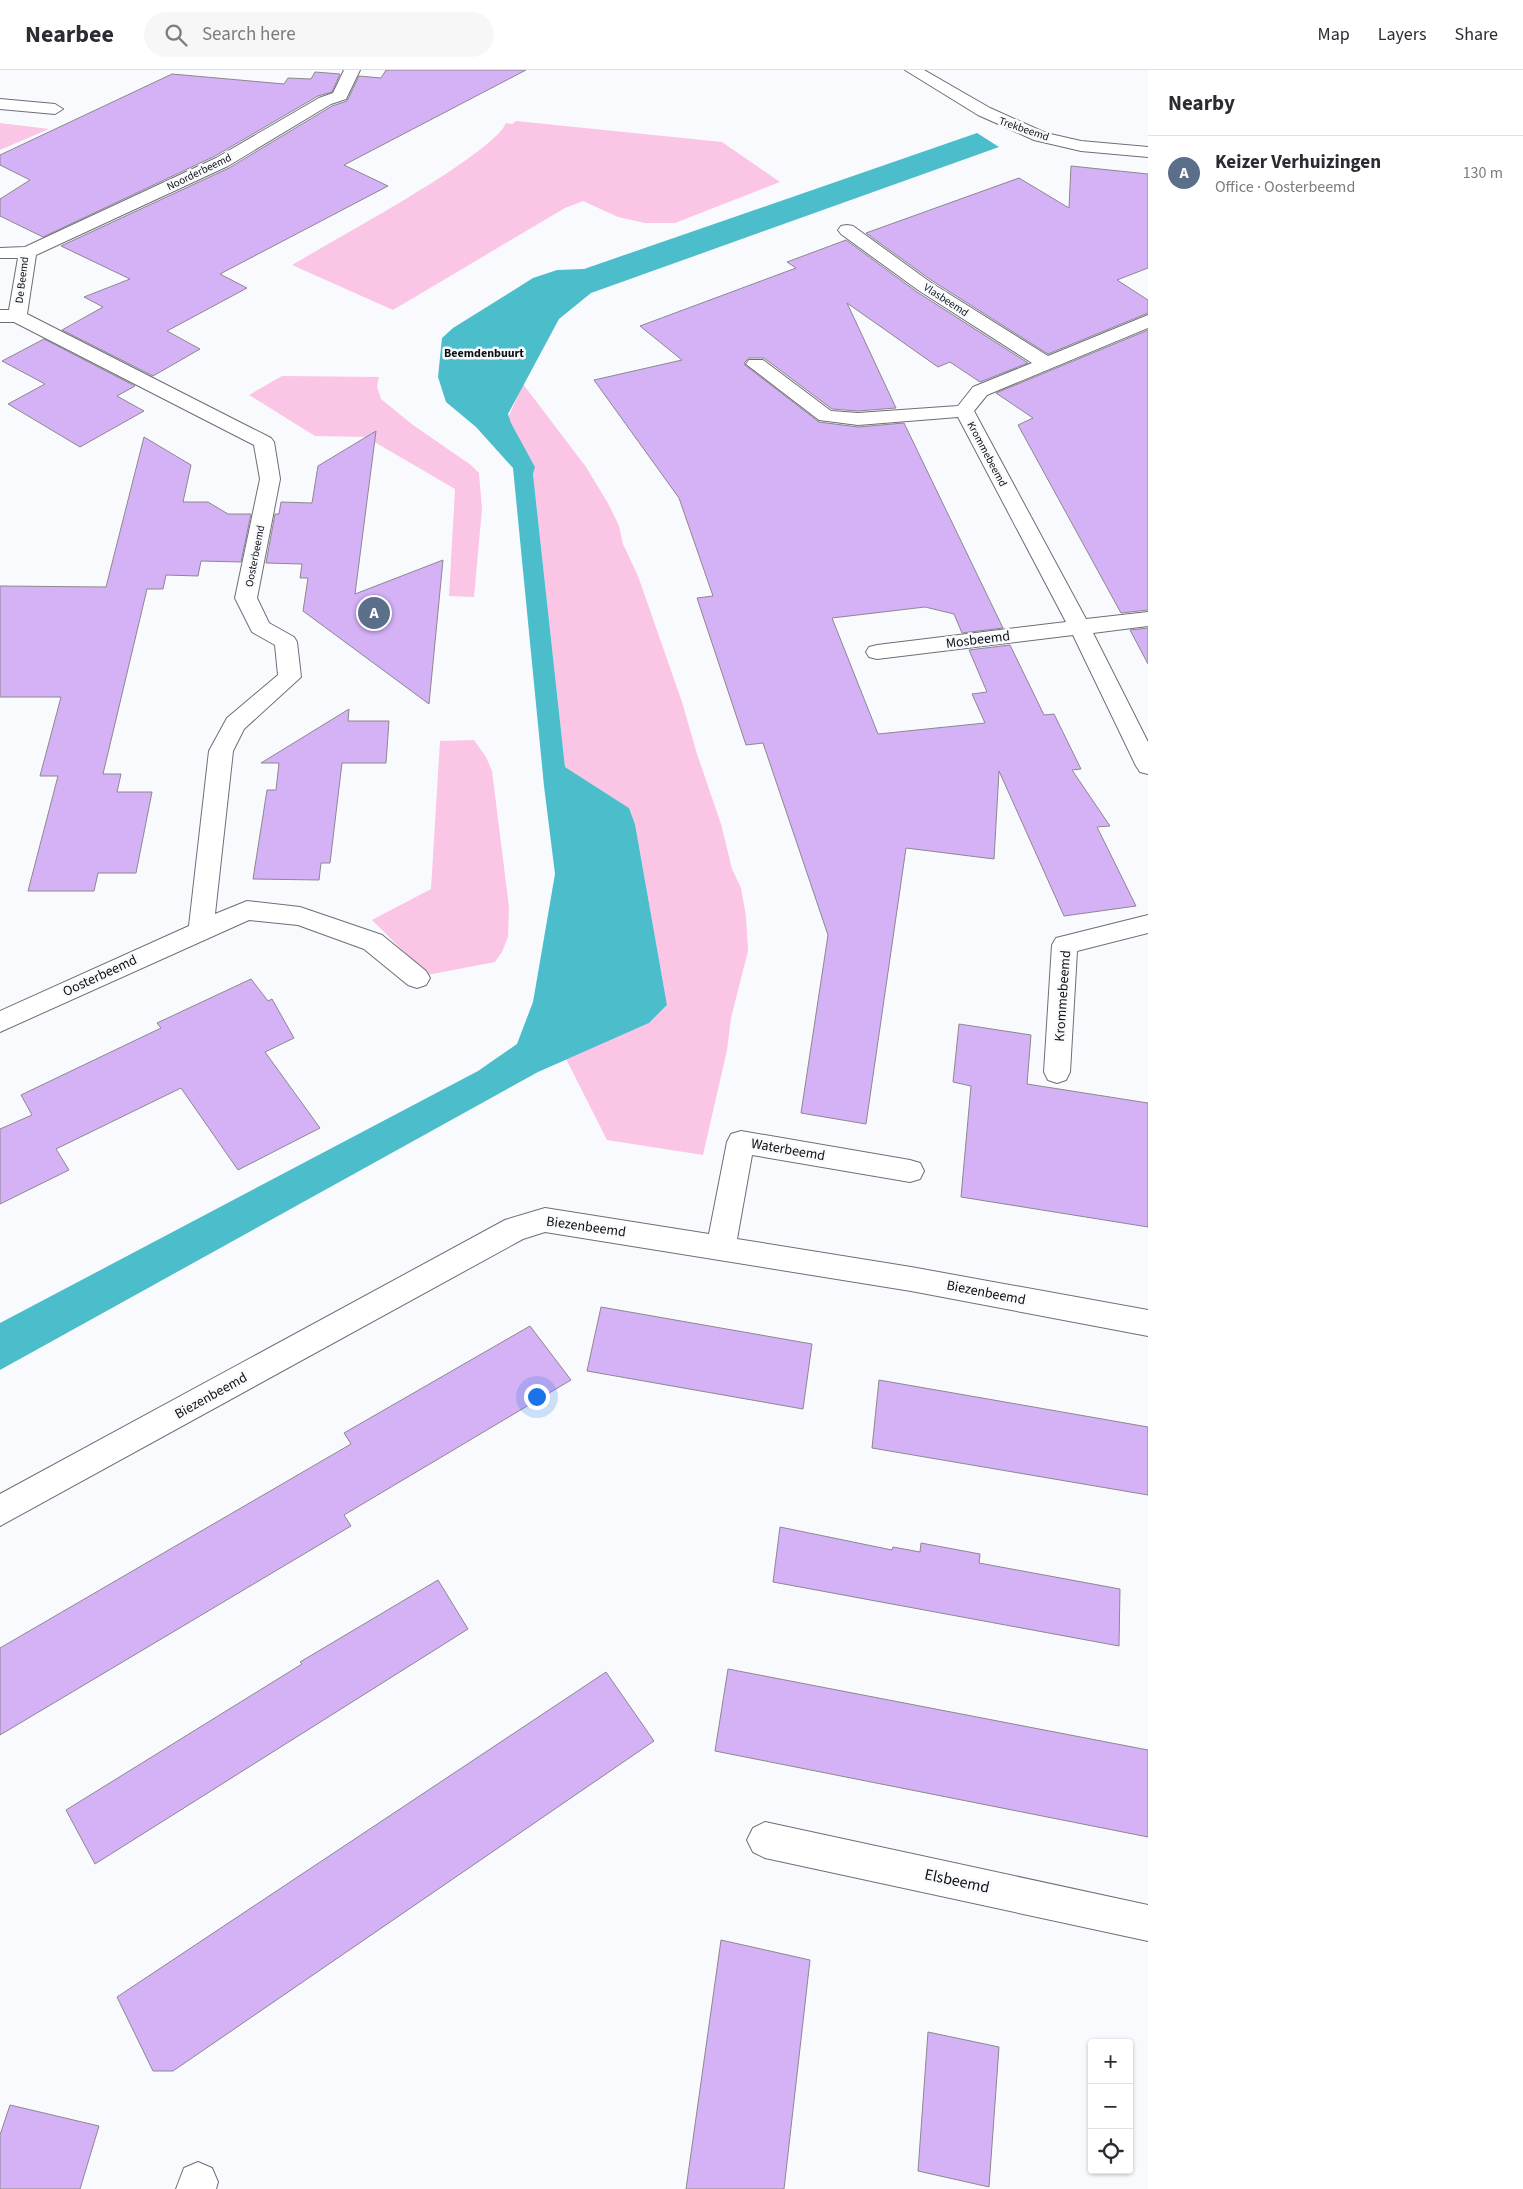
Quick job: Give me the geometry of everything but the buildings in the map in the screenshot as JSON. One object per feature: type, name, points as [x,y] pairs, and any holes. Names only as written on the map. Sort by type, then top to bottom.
[{"type":"street","name":"Noorderbeemd","points":[[28,252],[222,162],[326,101],[340,96],[352,70]]},
{"type":"street","name":"Trekbeemd","points":[[913,70],[974,108],[1003,123],[1061,142],[1148,152]]},
{"type":"street","points":[[0,104],[55,109]]},
{"type":"street","name":"Vlasbeemd","points":[[847,230],[924,286],[1047,364]]},
{"type":"street","name":"De Beemd","points":[[0,253],[28,252],[9,316]]},
{"type":"street","name":"Oosterbeemd","points":[[9,316],[224,420],[264,442],[270,479],[246,598],[260,627],[286,642],[290,677],[235,724],[221,751],[201,930]]},
{"type":"street","name":"Krommebeemd","points":[[1148,322],[980,391],[964,411],[1080,628],[1148,766]]},
{"type":"street","points":[[756,364],[826,416],[858,419],[964,411]]},
{"type":"street","points":[[1080,628],[1148,619]]},
{"type":"street","name":"Mosbeemd","points":[[877,652],[1080,628]]},
{"type":"street","name":"Oosterbeemd","points":[[0,1022],[248,910],[300,916],[373,942],[417,978]]},
{"type":"street","name":"Krommebeemd","points":[[1057,1072],[1064,945],[1148,924]]},
{"type":"street","name":"Waterbeemd","points":[[721,1248],[741,1142],[910,1171]]},
{"type":"street","name":"Biezenbeemd","points":[[0,1511],[516,1228],[545,1220],[911,1279],[1148,1323]]},
{"type":"street","name":"Elsbeemd","points":[[765,1840],[1148,1923]]},
{"type":"shaded area","points":[[516,121],[722,142],[780,182],[675,223],[645,223],[618,217],[583,201],[565,208],[393,310],[292,265],[443,176],[495,137],[506,123],[512,124]]},
{"type":"shaded area","points":[[0,123],[49,129],[0,150]]},
{"type":"shaded area","points":[[282,376],[379,377],[377,386],[381,399],[413,425],[471,465],[479,473],[482,509],[474,597],[449,596],[455,489],[366,437],[315,436],[249,395]]},
{"type":"shaded area","points":[[523,384],[586,467],[609,505],[619,526],[623,544],[638,576],[682,702],[697,754],[721,824],[732,869],[741,888],[746,916],[748,951],[731,1018],[727,1050],[703,1155],[607,1140],[566,1059],[649,1023],[667,1005],[635,824],[629,808],[565,767],[533,474],[535,467],[508,418]]},
{"type":"shaded area","points":[[474,740],[486,757],[492,771],[509,907],[508,937],[502,952],[495,962],[422,976],[407,955],[372,920],[431,889],[440,741]]},
{"type":"water","points":[[977,133],[999,147],[591,293],[559,319],[508,414],[535,467],[533,474],[565,767],[629,808],[635,824],[667,1005],[649,1023],[538,1072],[0,1370],[0,1323],[478,1071],[517,1044],[533,1002],[555,874],[544,786],[513,468],[476,427],[446,402],[438,377],[442,338],[453,328],[533,278],[557,270],[584,269]]},
{"type":"place","name":"Keizer Verhuizingen","points":[[374,613]]},
{"type":"district","name":"Beemdenbuurt","points":[[484,353]]}]
